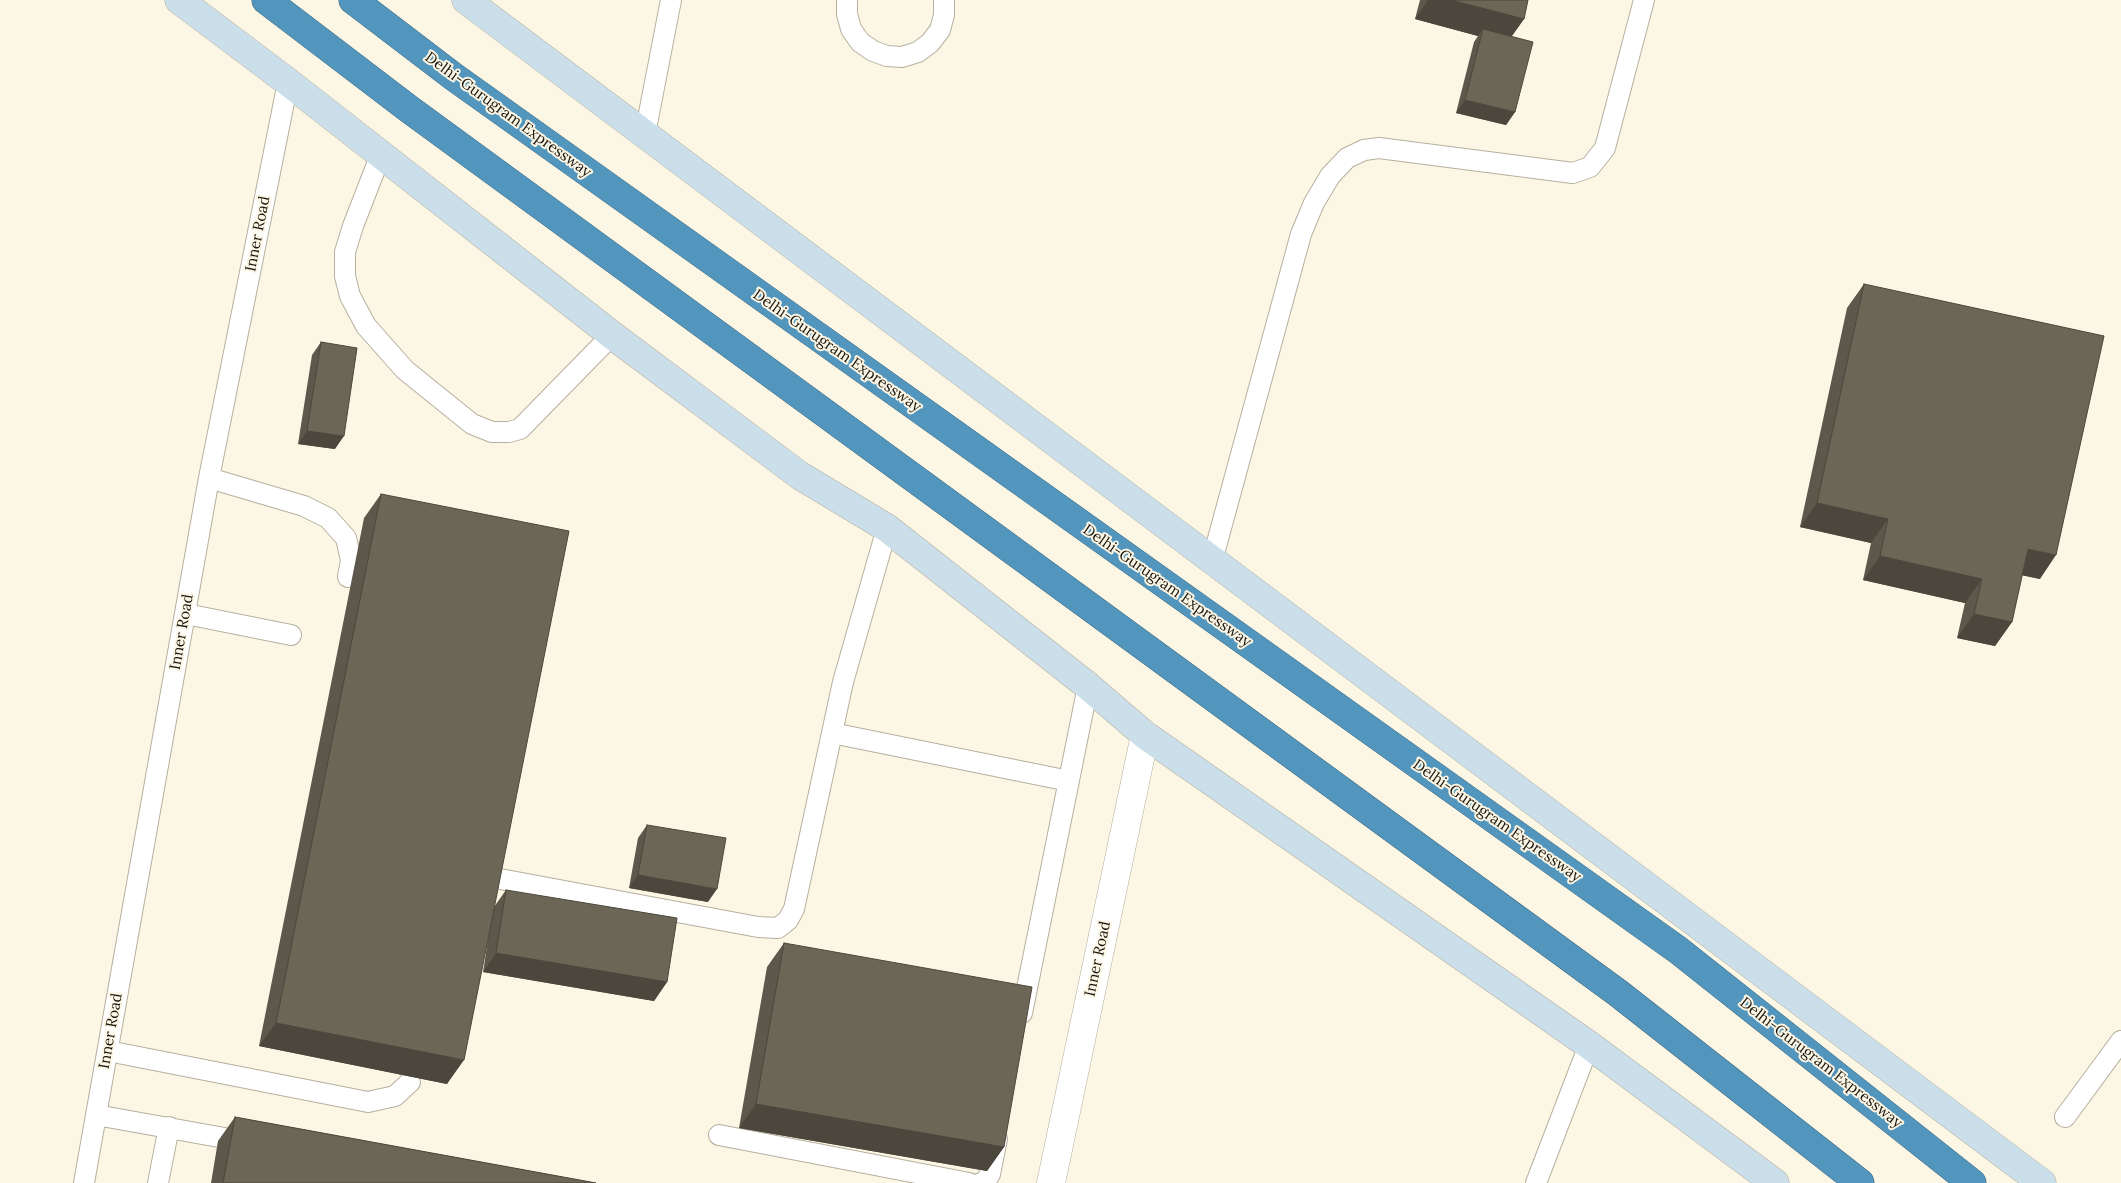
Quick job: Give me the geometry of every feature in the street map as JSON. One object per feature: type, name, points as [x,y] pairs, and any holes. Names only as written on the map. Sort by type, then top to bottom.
[{"type":"highway","points":[[266,0],[417,115],[1618,993],[1860,1183]]},
{"type":"highway","name":"Delhi-Gurugram Expressway","points":[[353,0],[454,77],[1678,950],[1972,1183]]},
{"type":"main road","points":[[179,0],[288,82],[612,335],[799,475],[886,528],[1088,686],[1145,735],[1589,1045],[1775,1183]]},
{"type":"main road","points":[[466,0],[2042,1183]]},
{"type":"street","name":"Inner Road","points":[[1052,1183],[1145,735]]},
{"type":"lane","points":[[645,134],[671,0]]},
{"type":"lane","points":[[847,0],[847,14],[851,29],[860,42],[872,51],[887,56],[902,57],[918,52],[930,43],[940,30],[944,15],[944,0]]},
{"type":"lane","points":[[1212,561],[1301,234],[1314,202],[1330,176],[1347,158],[1364,150],[1379,148],[1573,173],[1590,168],[1605,148],[1644,0]]},
{"type":"lane","name":"Inner Road","points":[[84,1183],[209,478],[288,82]]},
{"type":"lane","points":[[380,154],[345,252],[345,276],[350,296],[366,326],[405,370],[472,424],[492,432],[509,432],[520,429],[612,335]]},
{"type":"lane","points":[[209,478],[304,506],[328,518],[346,538],[351,560],[348,577]]},
{"type":"lane","points":[[500,879],[758,927],[778,928],[788,920],[794,909],[843,682],[886,528]]},
{"type":"lane","points":[[186,614],[290,635]]},
{"type":"lane","points":[[1018,1030],[1088,686]]},
{"type":"lane","points":[[832,733],[1069,781]]},
{"type":"lane","points":[[2064,1117],[2121,1041]]},
{"type":"lane","points":[[1536,1183],[1589,1045]]},
{"type":"lane","points":[[108,1051],[368,1102],[395,1096],[410,1082]]},
{"type":"lane","points":[[96,1115],[264,1145]]},
{"type":"lane","points":[[719,1135],[982,1183],[990,1174],[1001,1116]]},
{"type":"lane","points":[[158,1183],[168,1127]]},
{"type":"building","points":[[1451,0],[1528,0],[1524,19]]},
{"type":"building","points":[[1483,29],[1533,42],[1515,112],[1465,100]]},
{"type":"building","points":[[1864,284],[2104,336],[2056,555],[2028,549],[2012,622],[1974,614],[1982,579],[1880,556],[1888,519],[1817,503]]},
{"type":"building","points":[[321,342],[357,348],[344,436],[307,431]]},
{"type":"building","points":[[381,494],[569,531],[464,1060],[276,1023]]},
{"type":"building","points":[[647,825],[726,838],[717,889],[638,875]]},
{"type":"building","points":[[506,890],[677,918],[667,982],[496,953]]},
{"type":"building","points":[[784,943],[1032,987],[1004,1147],[756,1104]]},
{"type":"building","points":[[235,1117],[596,1183],[223,1183]]}]
